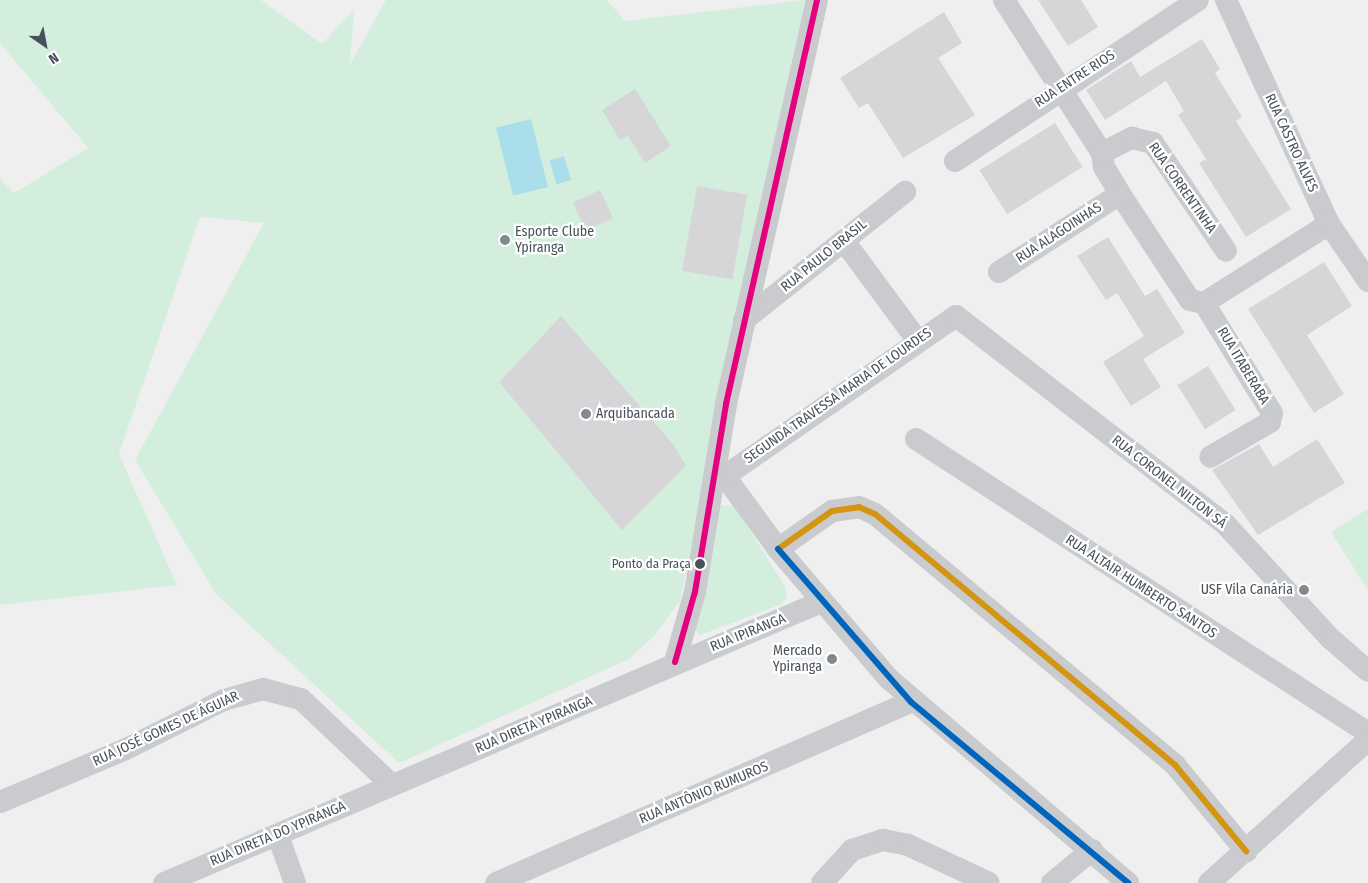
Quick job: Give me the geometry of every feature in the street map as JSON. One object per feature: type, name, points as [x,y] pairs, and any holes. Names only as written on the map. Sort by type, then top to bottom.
[{"type":"street","points":[[675,662],[695,592],[719,469],[744,320],[817,0]]},
{"type":"street","points":[[1004,0],[1102,153]]},
{"type":"street","name":"RUA ENTRE RIOS","points":[[955,161],[1060,87],[1198,0]]},
{"type":"street","name":"RUA CASTRO ALVES","points":[[1226,0],[1329,224],[1368,281]]},
{"type":"street","name":"RUA CORRENTINHA","points":[[1102,153],[1132,138],[1153,143],[1226,251]]},
{"type":"street","name":"RUA ITABERABA","points":[[1102,153],[1104,167],[1120,194],[1190,300],[1204,303],[1272,413],[1270,422],[1210,457]]},
{"type":"street","name":"RUA PAULO BRASIL","points":[[744,320],[904,192]]},
{"type":"street","name":"RUA ALAGOINHAS","points":[[999,272],[1120,194]]},
{"type":"street","points":[[1204,303],[1329,224]]},
{"type":"street","points":[[844,241],[918,341]]},
{"type":"street","name":"SEGUNDA TRAVESSA MARIA DE LOURDES","points":[[719,469],[918,341],[951,316]]},
{"type":"street","name":"RUA CORONEL NILTON SÁ","points":[[951,316],[973,326],[1226,525],[1330,638],[1368,671]]},
{"type":"street","name":"RUA ALTAIR HUMBERTO SANTOS","points":[[916,439],[1368,733]]},
{"type":"street","points":[[719,469],[778,549],[821,602],[911,702],[1092,850],[1128,883]]},
{"type":"street","points":[[778,549],[832,511],[860,508],[875,514],[1174,765],[1246,851]]},
{"type":"street","name":"RUA IPIRANGA","points":[[675,662],[821,602]]},
{"type":"street","name":"RUA DIRETA YPIRANGA","points":[[392,784],[675,662]]},
{"type":"street","name":"RUA JOSÉ GOMES DE ÁGUIAR","points":[[0,802],[126,749],[224,700],[263,689],[301,699],[392,784]]},
{"type":"street","name":"RUA ANTÔNIO RUMUROS","points":[[496,883],[911,702]]},
{"type":"street","points":[[1209,883],[1368,740]]},
{"type":"street","name":"RUA DIRETA DO YPIRANGA","points":[[164,883],[278,836],[392,784]]},
{"type":"street","points":[[278,836],[295,883]]},
{"type":"street","points":[[822,883],[852,850],[883,840],[908,845],[989,883]]},
{"type":"street","points":[[1052,883],[1092,850]]},
{"type":"green space","name":"Esporte Clube Ypiranga","points":[[0,0],[261,0],[322,44],[354,9],[350,64],[386,0],[607,0],[625,21],[806,0],[680,601],[656,634],[629,659],[399,763],[216,594],[135,460],[264,223],[200,217],[119,454],[177,585],[0,605],[0,179],[14,193],[88,148],[0,43]]},
{"type":"green space","points":[[734,505],[785,586],[787,598],[782,604],[700,635],[694,630],[720,506]]},
{"type":"green space","points":[[1368,509],[1368,590],[1331,532]]},
{"type":"water","points":[[531,119],[548,187],[513,196],[496,128]]},
{"type":"water","points":[[564,156],[571,180],[556,184],[550,160]]},
{"type":"building","points":[[1038,0],[1081,0],[1098,27],[1068,46]]},
{"type":"building","points":[[944,12],[962,43],[938,58],[975,115],[903,158],[868,103],[859,108],[840,78]]},
{"type":"building","points":[[1202,39],[1220,69],[1215,73],[1242,117],[1236,121],[1291,209],[1246,237],[1199,163],[1206,159],[1178,115],[1184,111],[1166,81],[1105,120],[1086,90],[1131,61],[1140,77]]},
{"type":"building","points":[[635,89],[671,146],[645,163],[628,136],[620,140],[602,110]]},
{"type":"building","points":[[1055,123],[1083,167],[1007,214],[980,170]]},
{"type":"building","points":[[697,186],[747,195],[732,280],[682,271]]},
{"type":"building","points":[[600,190],[613,218],[586,231],[573,203]]},
{"type":"building","points":[[1108,237],[1145,296],[1157,289],[1185,333],[1143,359],[1161,387],[1131,406],[1103,362],[1144,336],[1117,293],[1106,300],[1077,256]]},
{"type":"building","points":[[1324,262],[1352,306],[1307,335],[1344,394],[1314,413],[1248,309]]},
{"type":"building","name":"Arquibancada","points":[[561,316],[674,445],[686,466],[622,530],[499,382]]},
{"type":"building","points":[[1208,366],[1236,410],[1205,429],[1177,385]]},
{"type":"building","points":[[1317,439],[1345,483],[1258,535],[1212,470],[1259,444],[1273,467]]},
{"type":"transit line","points":[[675,662],[695,592],[726,404],[817,0]]},
{"type":"transit line","points":[[778,549],[832,511],[859,507],[875,514],[1175,765],[1246,851]]},
{"type":"transit line","points":[[778,549],[911,702],[1128,883]]},
{"type":"place","name":"Esporte Clube Ypiranga","points":[[505,240]]},
{"type":"place","name":"Arquibancada","points":[[586,414]]},
{"type":"place","name":"Ponto da Praça","points":[[700,564]]},
{"type":"place","name":"USF Vila Canária","points":[[1304,590]]},
{"type":"place","name":"Mercado Ypiranga","points":[[832,659]]}]
